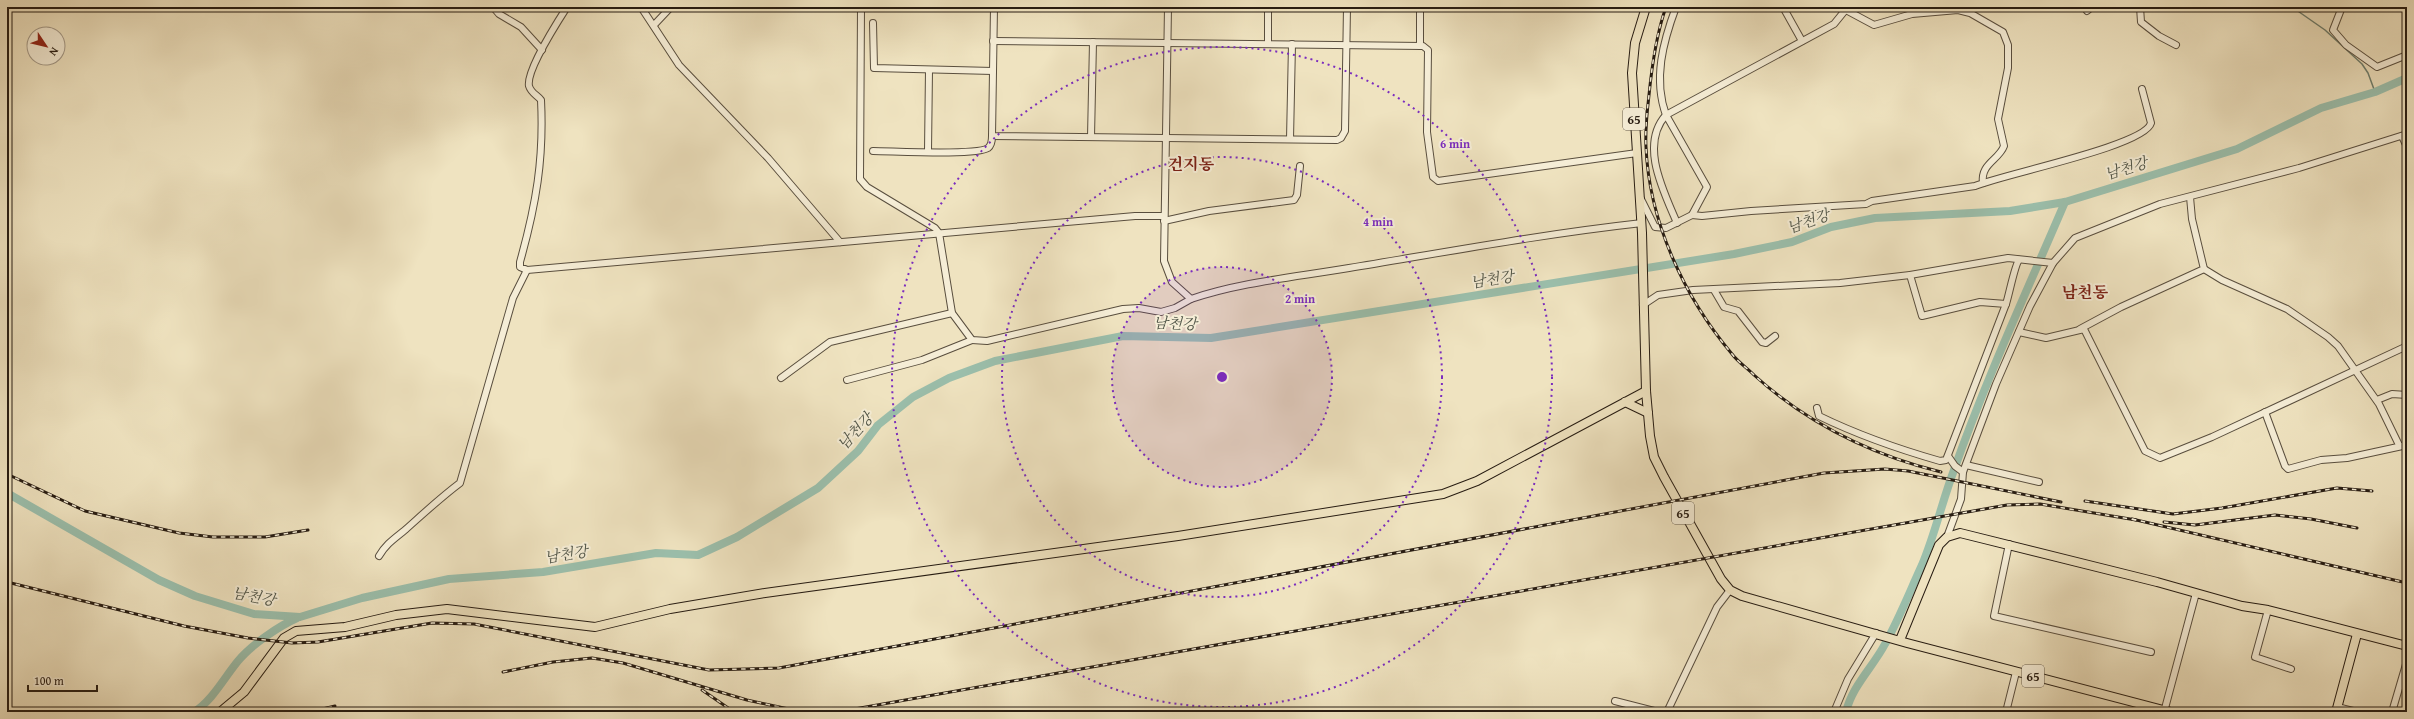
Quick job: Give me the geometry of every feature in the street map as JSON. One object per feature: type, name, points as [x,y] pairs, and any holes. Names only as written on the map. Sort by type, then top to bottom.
[{"type":"main road","name":"65","points":[[1646,7],[1635,43],[1632,62],[1642,223],[1646,391],[1654,456],[1708,558],[1730,590],[1742,596],[1864,629],[1898,640],[2166,711]]},
{"type":"main road","points":[[220,712],[244,692],[284,638],[296,631],[345,627],[402,614],[448,609],[595,627],[670,609],[765,593],[1178,536],[1443,494],[1477,482],[1646,391]]},
{"type":"main road","points":[[1625,402],[1648,413]]},
{"type":"main road","points":[[1898,640],[1937,550],[1947,537],[1960,533],[2009,544],[2242,606],[2268,610],[2407,646]]},
{"type":"main road","points":[[2337,709],[2357,634]]},
{"type":"street","points":[[493,7],[498,14],[521,27],[542,50]]},
{"type":"street","points":[[567,7],[542,50],[529,81],[532,92],[542,100],[542,128],[540,177],[520,262],[520,267],[527,270],[1135,216],[1164,218],[1294,200],[1297,196],[1300,166]]},
{"type":"street","points":[[641,7],[679,65],[768,158],[840,242]]},
{"type":"street","points":[[654,25],[669,8],[691,7]]},
{"type":"street","points":[[861,7],[860,179],[867,187],[935,228],[939,233],[952,313],[972,340]]},
{"type":"street","points":[[873,151],[982,150],[991,145],[994,7]]},
{"type":"street","points":[[1168,7],[1164,261],[1168,275],[1172,282],[1192,299]]},
{"type":"street","points":[[1268,7],[1268,44]]},
{"type":"street","points":[[992,136],[1337,140],[1344,134],[1346,7]]},
{"type":"street","points":[[1420,7],[1420,46]]},
{"type":"street","points":[[1676,7],[1666,38],[1660,68],[1662,104],[1666,115],[1707,186],[1692,215]]},
{"type":"street","points":[[1783,7],[1802,41]]},
{"type":"street","points":[[2140,7],[2141,22],[2159,36],[2176,45]]},
{"type":"street","points":[[2342,7],[2333,30],[2346,45],[2362,57],[2377,67],[2407,55]]},
{"type":"street","points":[[1677,222],[1658,177],[1655,156],[1655,133],[1666,115],[1834,24],[1847,8],[1874,25],[1912,14],[1942,10],[1964,10],[2003,32],[2008,44],[2009,54],[2008,68],[1998,111],[2004,146],[2000,154],[1987,166],[1983,176],[1983,183]]},
{"type":"street","points":[[873,23],[874,68],[993,71]]},
{"type":"street","points":[[993,41],[1420,46],[1428,50],[1427,132],[1433,177],[1438,181],[1637,153]]},
{"type":"street","points":[[1091,137],[1093,42]]},
{"type":"street","points":[[1290,139],[1292,44]]},
{"type":"street","points":[[928,151],[929,70]]},
{"type":"street","points":[[1640,196],[1655,228],[1666,228],[1692,215],[1702,216],[1751,211],[1866,204],[1872,201],[1961,189],[2076,157],[2136,137],[2148,129],[2152,122],[2142,89]]},
{"type":"street","points":[[1947,537],[1961,499],[1963,472],[1996,384],[2050,263],[2075,238],[2153,207],[2299,168],[2404,135],[2407,147]]},
{"type":"street","points":[[2190,197],[2192,219],[2204,269],[2222,280],[2287,309],[2313,325],[2338,346],[2377,400],[2399,445]]},
{"type":"street","points":[[848,380],[922,360],[972,340],[987,341],[1123,309],[1139,308],[1161,312],[1175,308],[1192,299],[1216,292],[1575,230],[1642,223]]},
{"type":"street","points":[[1643,305],[1658,295],[1669,292],[1822,284],[1910,275],[1993,260],[2019,260],[2050,263]]},
{"type":"street","points":[[1817,408],[1819,416],[1850,431],[1892,448],[1940,462],[1946,460],[2006,304],[2013,284],[2016,263],[2019,260]]},
{"type":"street","points":[[2019,332],[2046,338],[2080,329],[2134,301],[2204,269]]},
{"type":"street","points":[[379,556],[389,541],[445,493],[460,483],[513,298],[527,270]]},
{"type":"street","points":[[1910,275],[1922,316],[1980,302],[2006,304]]},
{"type":"street","points":[[1714,290],[1724,307],[1738,311],[1762,342],[1766,343],[1775,336]]},
{"type":"street","points":[[781,378],[830,342],[952,313]]},
{"type":"street","points":[[2080,329],[2084,329],[2145,451],[2160,458],[2166,457],[2407,346]]},
{"type":"street","points":[[2377,400],[2392,394],[2407,395]]},
{"type":"street","points":[[2265,412],[2285,466],[2288,469],[2321,460],[2347,458],[2399,445],[2407,445]]},
{"type":"street","points":[[1948,456],[1963,472]]},
{"type":"street","points":[[1966,464],[2039,482]]},
{"type":"street","points":[[2009,544],[1994,616],[2151,652]]},
{"type":"street","points":[[1667,712],[1717,606],[1730,590]]},
{"type":"street","points":[[2166,711],[2196,593]]},
{"type":"street","points":[[2268,610],[2255,657],[2291,669]]},
{"type":"street","points":[[1834,712],[1848,680],[1878,633]]},
{"type":"street","points":[[2392,712],[2407,661]]},
{"type":"street","points":[[2006,712],[2016,672]]},
{"type":"street","points":[[1616,701],[1658,712]]},
{"type":"street","points":[[2337,709],[2357,712]]},
{"type":"waterway","points":[[2292,7],[2325,30],[2362,64],[2368,73],[2375,92]]},
{"type":"waterway","name":"남천강","points":[[7,493],[159,580],[195,596],[254,614],[300,617],[362,598],[449,579],[543,572],[656,553],[698,555],[737,537],[818,488],[858,451],[878,425],[913,397],[949,378],[995,361],[1123,336],[1211,338],[1734,254],[1792,242],[1831,227],[1875,218],[2010,211],[2065,202],[2237,149],[2321,108],[2375,92],[2407,78]]},
{"type":"waterway","points":[[1846,712],[1858,685],[1880,652],[1900,615],[1922,565],[1966,436],[2007,335],[2065,202]]},
{"type":"waterway","points":[[194,712],[212,696],[238,661],[250,649],[274,631],[297,618]]},
{"type":"railway","points":[[1666,7],[1655,50],[1646,127],[1646,147],[1654,203],[1672,257],[1684,283],[1715,332],[1732,354],[1774,392],[1818,422],[1842,435],[1890,456],[1941,472]]},
{"type":"railway","points":[[7,582],[184,626],[248,638],[292,643],[318,642],[432,623],[474,624],[709,670],[779,668],[1824,473],[1885,469],[1908,471],[2061,502]]},
{"type":"railway","points":[[7,474],[85,511],[179,533],[213,537],[265,537],[308,530]]},
{"type":"railway","points":[[2085,501],[2173,514],[2222,508],[2337,488],[2372,491]]},
{"type":"railway","points":[[503,672],[553,662],[592,658],[623,663],[747,700],[798,711],[849,710],[2007,505],[2040,504],[2136,520]]},
{"type":"railway","points":[[2164,522],[2195,525],[2275,515],[2311,519],[2357,528]]},
{"type":"railway","points":[[2132,519],[2407,583]]},
{"type":"railway","points":[[702,690],[734,712]]},
{"type":"railway","points":[[310,712],[335,706]]},
{"type":"district","name":"건지동","points":[[1191,164]]},
{"type":"district","name":"남천동","points":[[2085,292]]}]
